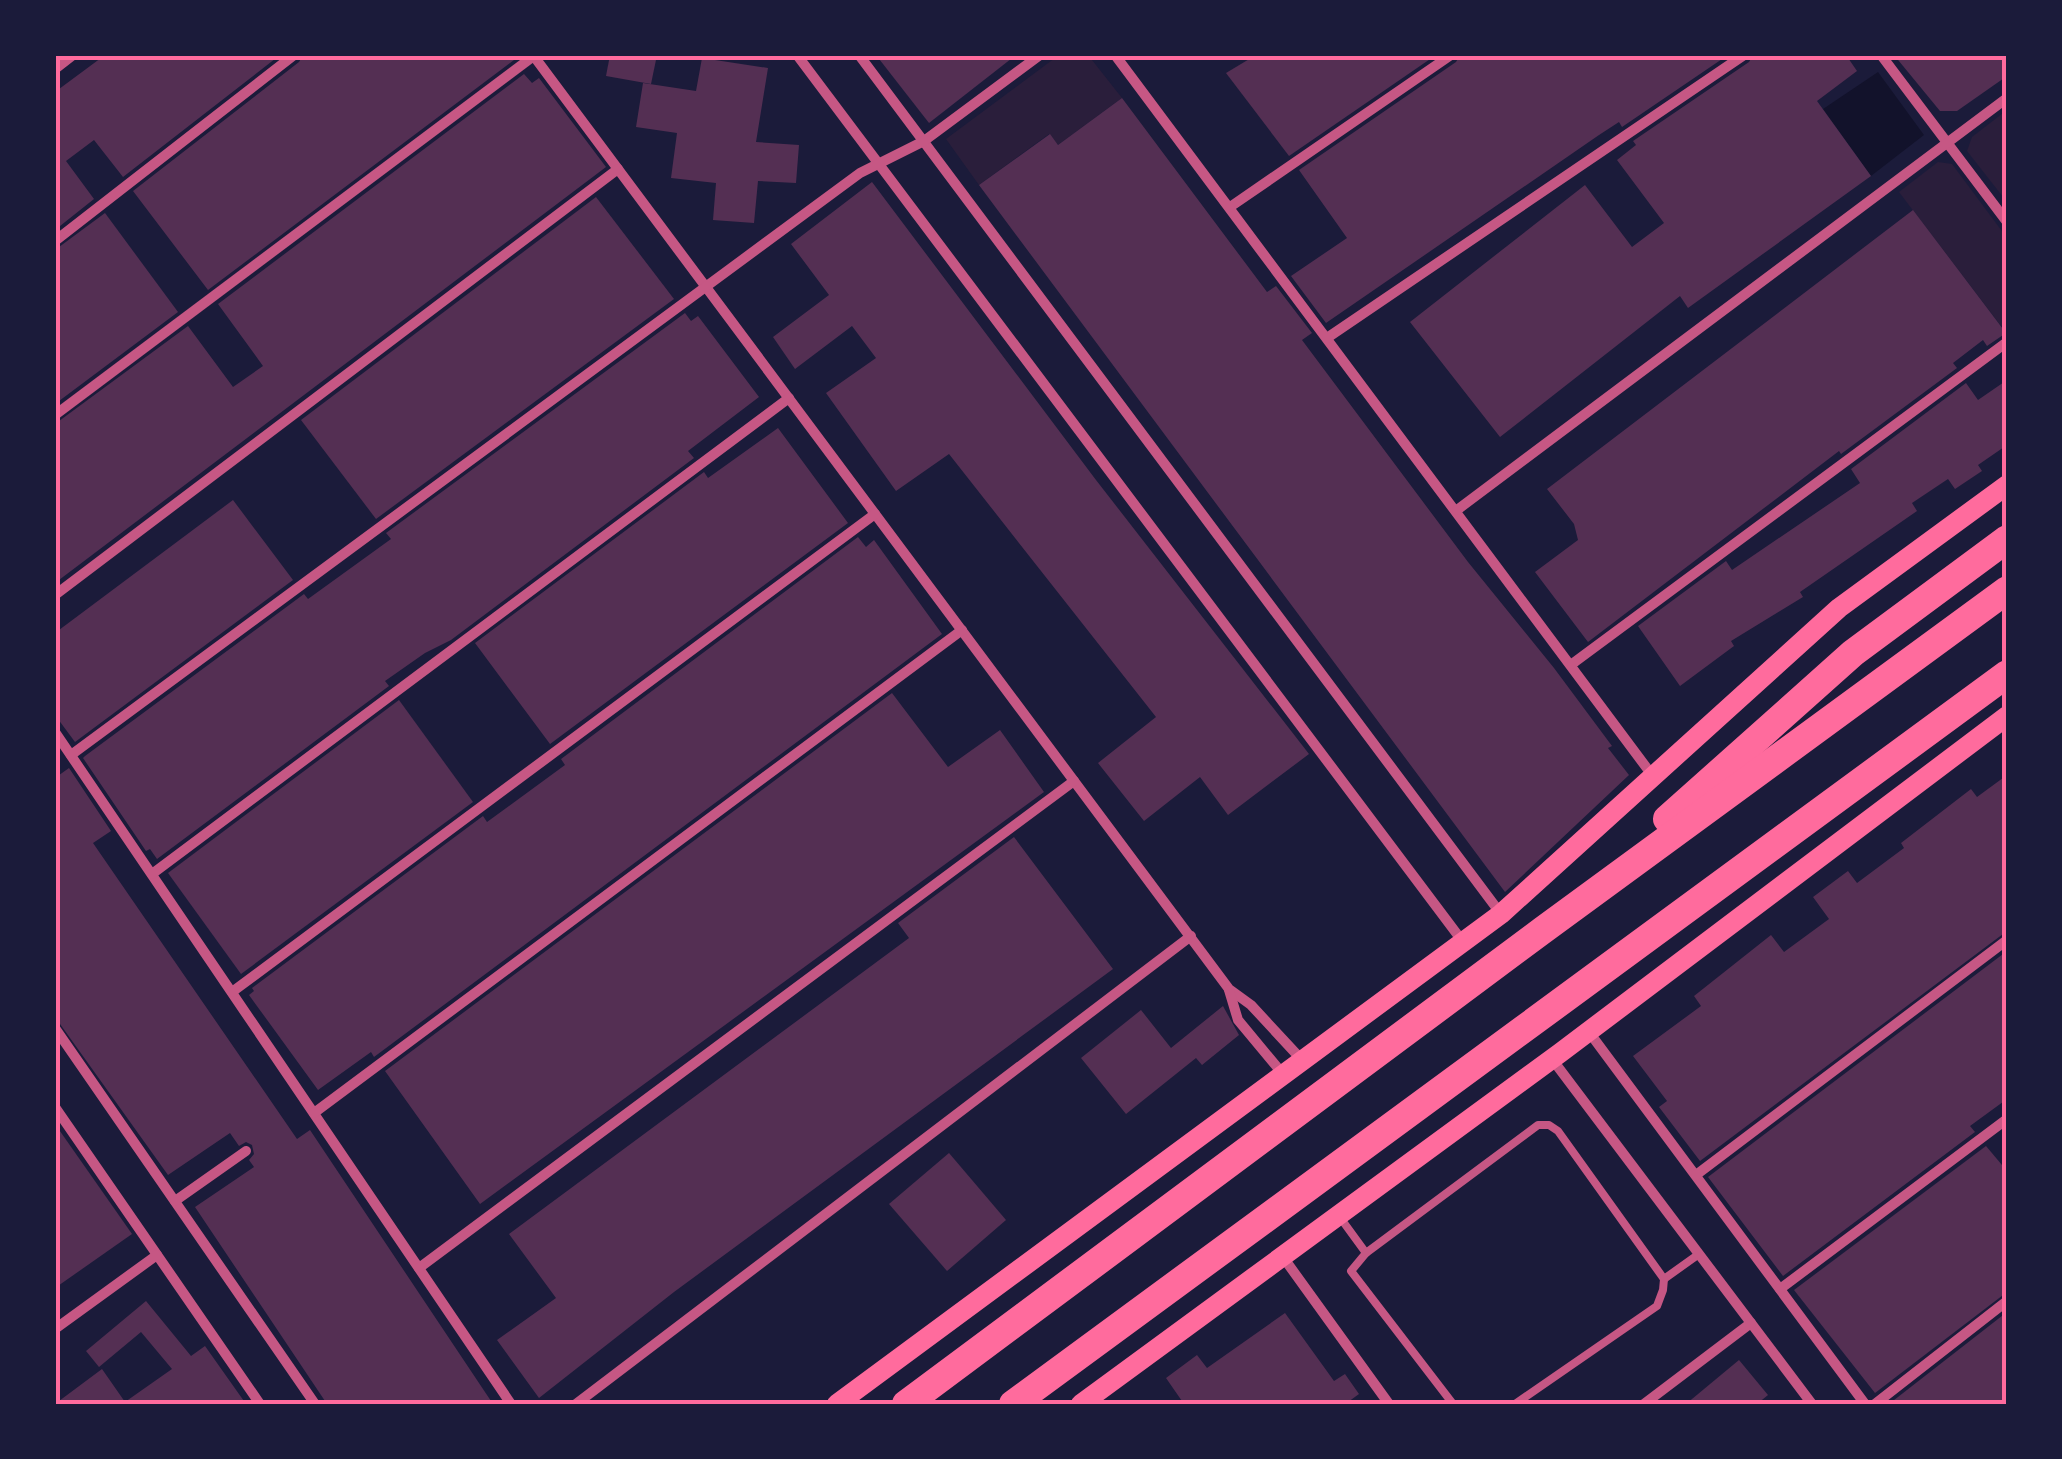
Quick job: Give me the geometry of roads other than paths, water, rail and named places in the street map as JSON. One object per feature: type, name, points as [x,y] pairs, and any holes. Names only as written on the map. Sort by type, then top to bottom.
[{"type":"highway","points":[[1543,930],[1854,653],[2007,539]]},
{"type":"highway","points":[[906,1404],[2007,590]]},
{"type":"highway","points":[[1013,1404],[2007,674]]},
{"type":"main road","points":[[837,1404],[1501,914],[1839,608],[2007,485]]},
{"type":"main road","points":[[1081,1404],[1552,1060],[2007,716]]},
{"type":"street","points":[[55,69],[73,55]]},
{"type":"street","points":[[55,242],[294,55]]},
{"type":"street","points":[[55,415],[534,55],[1191,936],[1229,989],[1238,1020],[1282,1073]]},
{"type":"street","points":[[797,55],[1464,942]]},
{"type":"street","points":[[860,55],[1501,914]]},
{"type":"street","points":[[70,754],[860,172],[924,141],[1040,55]]},
{"type":"street","points":[[1115,55],[1652,774]]},
{"type":"street","points":[[1230,206],[1452,55]]},
{"type":"street","points":[[1328,338],[1744,55]]},
{"type":"street","points":[[1881,55],[2007,222]]},
{"type":"street","points":[[1457,510],[2007,98]]},
{"type":"street","points":[[55,594],[618,169]]},
{"type":"street","points":[[1572,664],[2007,342]]},
{"type":"street","points":[[152,874],[789,398]]},
{"type":"street","points":[[232,992],[875,514]]},
{"type":"street","points":[[314,1113],[962,630]]},
{"type":"street","points":[[55,732],[511,1404]]},
{"type":"street","points":[[419,1268],[1074,780]]},
{"type":"street","points":[[576,1404],[1191,936]]},
{"type":"street","points":[[1696,1176],[2007,940]]},
{"type":"street","points":[[1229,989],[1252,1005],[1301,1058]]},
{"type":"street","points":[[55,1028],[315,1404]]},
{"type":"street","points":[[1589,1032],[1865,1404]]},
{"type":"street","points":[[1552,1060],[1812,1404]]},
{"type":"street","points":[[55,1107],[260,1404]]},
{"type":"street","points":[[1780,1289],[2007,1119]]},
{"type":"street","points":[[175,1201],[246,1151]]},
{"type":"street","points":[[55,1329],[157,1255]]},
{"type":"street","points":[[1282,1256],[1388,1404]]},
{"type":"street","points":[[1875,1404],[2007,1301]]},
{"type":"street","points":[[1644,1404],[1751,1323]]},
{"type":"lane","points":[[1453,1404],[1351,1270],[1366,1253],[1538,1125],[1549,1124],[1558,1131],[1664,1278],[1663,1290],[1657,1306],[1515,1404]]},
{"type":"lane","points":[[1338,1215],[1366,1253]]},
{"type":"lane","points":[[1664,1278],[1699,1254]]}]
